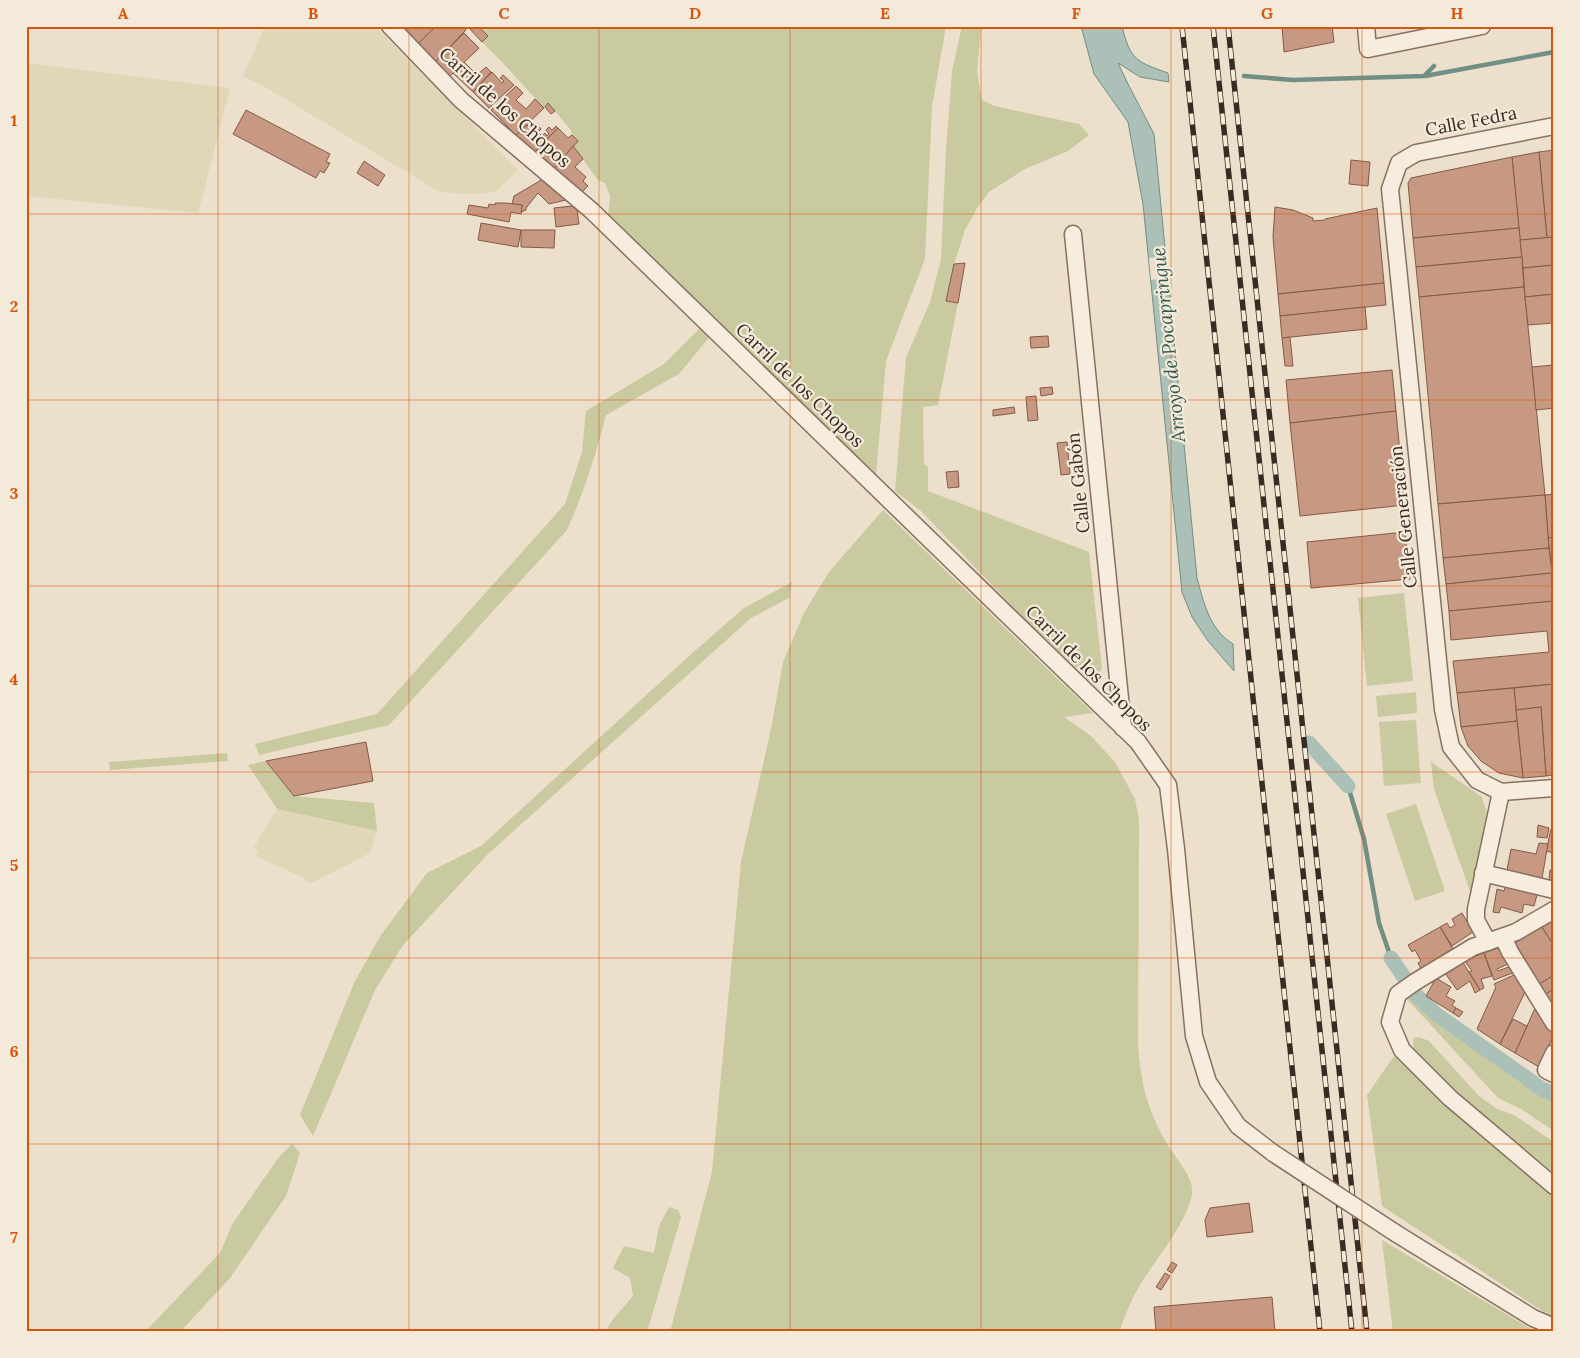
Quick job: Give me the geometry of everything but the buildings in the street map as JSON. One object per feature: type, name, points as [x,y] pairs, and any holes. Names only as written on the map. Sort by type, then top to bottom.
[{"type":"street","name":"Carril de los Chopos","points":[[390,26],[461,100],[592,211],[1138,742],[1168,785],[1194,1036],[1208,1082],[1238,1126],[1273,1153],[1397,1234],[1533,1318],[1554,1327]]},
{"type":"street","points":[[1366,26],[1368,49],[1482,26]]},
{"type":"street","name":"Calle Fedra","points":[[1399,163],[1416,152],[1554,126]]},
{"type":"street","name":"Calle Generación","points":[[1399,163],[1390,189],[1443,709],[1451,747],[1476,780],[1501,792],[1554,788]]},
{"type":"street","name":"Calle Gabón","points":[[1073,234],[1123,728]]},
{"type":"street","points":[[1501,792],[1483,873],[1476,909],[1476,920],[1510,952],[1554,1023]]},
{"type":"street","points":[[1483,873],[1554,890]]},
{"type":"street","points":[[1554,910],[1516,932],[1472,947],[1406,988],[1390,1022],[1402,1050],[1450,1098],[1554,1186]]},
{"type":"street","points":[[1550,1072],[1554,1053]]},
{"type":"shaded area","points":[[265,26],[375,26],[518,170],[496,191],[462,194],[438,191],[272,91],[243,76]]},
{"type":"shaded area","points":[[26,63],[230,88],[198,213],[26,196]]},
{"type":"shaded area","points":[[277,809],[377,831],[370,853],[310,884],[302,877],[256,856],[258,851],[254,847]]},
{"type":"green space","points":[[478,26],[946,26],[932,107],[925,259],[886,361],[876,474],[608,218],[610,196],[605,183],[598,180],[573,146],[577,141],[572,135],[571,130],[549,104],[544,108],[482,42],[488,36]]},
{"type":"green space","points":[[962,26],[981,26],[977,72],[982,100],[994,106],[1079,124],[1089,135],[1068,151],[1025,169],[989,192],[977,208],[965,230],[954,264],[946,301],[958,303],[938,405],[923,407],[924,464],[928,467],[928,491],[1089,552],[1102,668],[1095,686],[1013,607],[921,511],[895,491],[906,358],[930,302],[941,259],[952,71]]},
{"type":"green space","points":[[702,326],[711,335],[679,374],[606,415],[589,473],[567,530],[389,725],[259,755],[255,744],[377,714],[565,504],[582,452],[586,411],[664,364]]},
{"type":"green space","points":[[883,510],[1093,713],[1064,717],[1091,736],[1115,762],[1135,799],[1139,820],[1138,1047],[1141,1074],[1150,1108],[1167,1144],[1185,1170],[1192,1187],[1188,1209],[1173,1236],[1138,1289],[1119,1332],[670,1332],[712,1172],[741,862],[771,729],[783,662],[804,613],[829,572]]},
{"type":"green space","points":[[792,582],[789,598],[751,618],[488,854],[403,945],[375,990],[313,1136],[300,1115],[355,981],[381,935],[427,873],[481,846],[744,608]]},
{"type":"green space","points":[[1404,593],[1413,681],[1367,686],[1358,598]]},
{"type":"green space","points":[[1416,692],[1417,713],[1378,717],[1376,696]]},
{"type":"green space","points":[[1416,720],[1421,783],[1384,786],[1379,722]]},
{"type":"green space","points":[[227,753],[228,761],[110,770],[109,762]]},
{"type":"green space","points":[[266,761],[294,796],[374,803],[377,831],[277,809],[248,765]]},
{"type":"green space","points":[[1431,762],[1482,797],[1489,820],[1471,894],[1434,789]]},
{"type":"green space","points":[[1416,804],[1445,891],[1415,901],[1386,814]]},
{"type":"green space","points":[[1411,995],[1436,1021],[1519,1082],[1554,1102],[1554,1131],[1521,1109],[1498,1098],[1406,998]]},
{"type":"green space","points":[[1419,1037],[1429,1041],[1479,1096],[1497,1109],[1514,1115],[1554,1142],[1554,1173],[1430,1072],[1414,1050],[1413,1038]]},
{"type":"green space","points":[[1394,1056],[1442,1100],[1554,1193],[1554,1316],[1544,1312],[1382,1206],[1367,1095]]},
{"type":"green space","points":[[292,1144],[300,1153],[286,1196],[230,1278],[180,1332],[145,1332],[220,1253],[233,1223],[279,1157]]},
{"type":"green space","points":[[669,1207],[678,1210],[681,1217],[647,1332],[605,1332],[613,1319],[633,1296],[630,1278],[613,1268],[624,1246],[654,1253],[659,1226]]},
{"type":"green space","points":[[1382,1240],[1536,1332],[1393,1332]]},
{"type":"water","points":[[1081,26],[1122,26],[1128,46],[1136,58],[1149,66],[1168,73],[1169,82],[1140,77],[1118,63],[1154,134],[1197,578],[1205,606],[1213,623],[1218,631],[1233,644],[1234,671],[1208,641],[1192,617],[1182,592],[1143,204],[1128,122],[1094,74]]},
{"type":"pier","points":[[1166,256],[1169,278],[1151,280],[1149,258]]},
{"type":"waterway","points":[[1425,76],[1554,52]]},
{"type":"waterway","points":[[1244,76],[1293,80],[1424,76],[1434,66]]},
{"type":"waterway","name":"Arroyo de Pocapringue","points":[[1309,743],[1348,786]]},
{"type":"waterway","name":"Arroyo de Pocapringue","points":[[1348,786],[1364,839],[1379,923],[1391,958]]},
{"type":"waterway","name":"Arroyo de Pocapringue","points":[[1391,958],[1417,996],[1436,1014],[1542,1089],[1554,1094]]},
{"type":"railway","points":[[1182,26],[1320,1332]]},
{"type":"railway","points":[[1213,26],[1352,1332]]},
{"type":"railway","points":[[1228,26],[1367,1332]]}]
